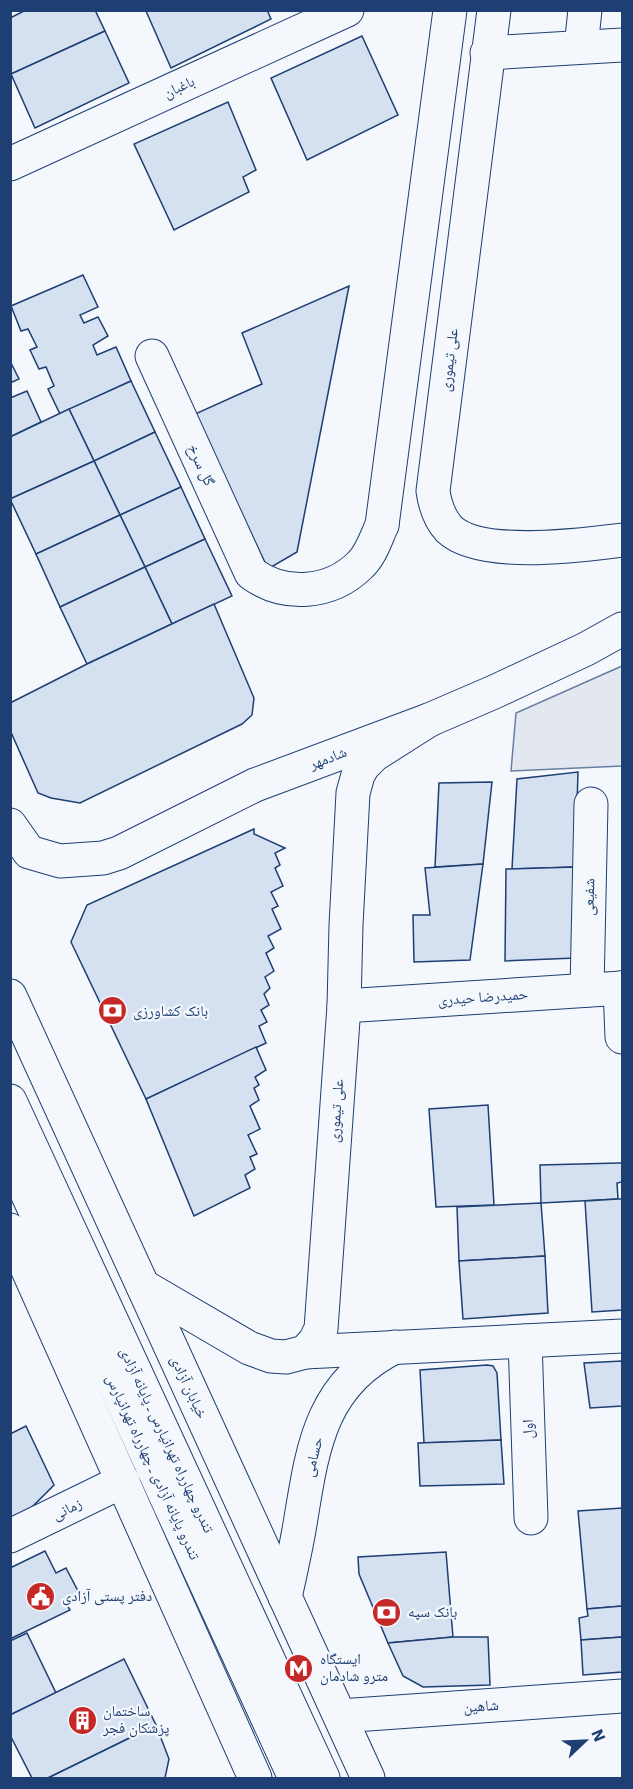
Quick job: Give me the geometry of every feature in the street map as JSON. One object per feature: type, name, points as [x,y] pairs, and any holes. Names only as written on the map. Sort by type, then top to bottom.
[{"type":"main road","name":"باغبان","points":[[10,164],[303,19],[346,10]]},
{"type":"main road","points":[[450,10],[445,47],[487,53],[622,45]]},
{"type":"main road","name":"علی تیموری","points":[[494,10],[433,491],[435,505],[441,519],[450,530],[464,538],[481,543],[544,548],[622,540]]},
{"type":"main road","points":[[581,47],[585,10]]},
{"type":"main road","name":"گل سرخ","points":[[152,356],[250,573],[262,582],[293,590],[311,590],[339,582],[362,564],[382,525],[445,47]]},
{"type":"main road","name":"شادمهر","points":[[10,825],[29,852],[60,861],[103,858],[119,853],[255,785],[429,720],[586,649],[622,629]]},
{"type":"main road","name":"علی تیموری","points":[[305,1352],[315,1341],[321,1329],[344,1006],[353,793],[358,775],[374,755],[429,720]]},
{"type":"main road","name":"شفیعی","points":[[587,990],[591,804]]},
{"type":"main road","points":[[621,988],[622,1037]]},
{"type":"main road","name":"حمیدرضا حیدری","points":[[344,1006],[621,988]]},
{"type":"main road","name":"خیابان آزادی","points":[[10,996],[368,1779]]},
{"type":"main road","name":"تندرو چهارراه تهرانپارس ـ پایانه آزادی","points":[[10,1101],[322,1779]]},
{"type":"main road","name":"تندرو پایانه آزادی ـ چهارراه تهرانپارس","points":[[10,1156],[295,1779]]},
{"type":"main road","points":[[10,1230],[255,1779]]},
{"type":"main road","points":[[143,1286],[249,1348],[271,1356],[286,1357],[305,1352]]},
{"type":"main road","name":"حسامی","points":[[305,1352],[622,1336]]},
{"type":"main road","name":"اول","points":[[525,1341],[531,1518]]},
{"type":"main road","name":"حسامی","points":[[285,1598],[311,1457],[326,1414],[338,1394],[354,1376],[378,1356],[395,1347]]},
{"type":"main road","name":"زمانی","points":[[10,1536],[123,1481]]},
{"type":"main road","name":"شاهین","points":[[340,1716],[622,1696]]},
{"type":"shaded area","points":[[622,666],[622,766],[511,771],[516,713]]},
{"type":"building","points":[[26,10],[95,10],[105,31],[11,74],[10,18]]},
{"type":"building","points":[[267,10],[271,19],[171,68],[146,11]]},
{"type":"building","points":[[105,31],[129,83],[35,128],[11,74]]},
{"type":"building","points":[[362,36],[398,115],[307,160],[271,78]]},
{"type":"building","points":[[228,102],[256,170],[243,177],[249,192],[174,230],[134,144]]},
{"type":"building","points":[[83,275],[98,307],[80,315],[84,323],[98,317],[108,336],[93,345],[97,355],[116,347],[131,381],[60,414],[48,389],[54,386],[46,367],[39,369],[30,350],[37,347],[28,329],[21,331],[11,306]]},
{"type":"building","points":[[349,286],[297,552],[268,569],[195,414],[262,384],[242,333]]},
{"type":"building","points":[[10,361],[19,379],[10,383]]},
{"type":"building","points":[[131,381],[155,432],[94,461],[69,409]]},
{"type":"building","points":[[27,391],[41,422],[10,437],[10,398]]},
{"type":"building","points":[[69,409],[94,461],[10,499],[10,437]]},
{"type":"building","points":[[155,432],[181,487],[120,515],[94,461]]},
{"type":"building","points":[[94,461],[120,515],[36,554],[10,499]]},
{"type":"building","points":[[181,487],[205,539],[145,567],[120,515]]},
{"type":"building","points":[[120,515],[145,567],[60,607],[36,554]]},
{"type":"building","points":[[205,539],[232,596],[172,624],[145,567]]},
{"type":"building","points":[[145,567],[172,624],[87,664],[60,607]]},
{"type":"building","points":[[214,604],[254,698],[252,715],[242,724],[80,803],[51,798],[38,793],[10,730],[10,703]]},
{"type":"building","points":[[578,772],[575,867],[512,869],[517,779]]},
{"type":"building","points":[[492,782],[483,864],[435,867],[439,783]]},
{"type":"building","points":[[254,829],[254,834],[285,848],[275,853],[280,865],[275,868],[283,886],[271,892],[278,906],[272,909],[281,929],[268,936],[274,948],[266,953],[274,971],[265,977],[270,988],[264,994],[269,1005],[261,1010],[267,1022],[259,1026],[266,1043],[146,1099],[71,942],[87,905]]},
{"type":"building","points":[[483,864],[470,960],[414,962],[413,915],[430,915],[425,868]]},
{"type":"building","points":[[575,867],[575,958],[505,961],[506,869]]},
{"type":"building","points":[[256,1047],[266,1070],[255,1077],[259,1085],[254,1088],[259,1100],[250,1106],[260,1129],[248,1135],[257,1154],[250,1157],[255,1169],[245,1175],[250,1188],[194,1216],[146,1099]]},
{"type":"building","points":[[488,1105],[494,1205],[436,1207],[429,1109]]},
{"type":"building","points":[[622,1163],[622,1182],[617,1183],[618,1199],[541,1203],[540,1165]]},
{"type":"building","points":[[622,1199],[622,1310],[592,1312],[585,1201]]},
{"type":"building","points":[[541,1203],[545,1256],[459,1261],[457,1207]]},
{"type":"building","points":[[545,1256],[548,1313],[463,1319],[459,1261]]},
{"type":"building","points":[[622,1361],[622,1406],[590,1408],[584,1363]]},
{"type":"building","points":[[493,1366],[497,1373],[501,1440],[424,1443],[420,1370]]},
{"type":"building","points":[[26,1426],[54,1485],[28,1511],[10,1519],[10,1434]]},
{"type":"building","points":[[501,1440],[504,1484],[420,1486],[418,1443]]},
{"type":"building","points":[[622,1508],[622,1606],[587,1609],[578,1511]]},
{"type":"building","name":"دفتر پستی آزادی","points":[[45,1551],[56,1573],[66,1568],[79,1593],[64,1600],[70,1610],[10,1639],[10,1568]]},
{"type":"building","points":[[446,1552],[453,1637],[388,1643],[359,1574],[358,1557]]},
{"type":"building","points":[[622,1606],[622,1637],[581,1640],[579,1618],[588,1616],[587,1609]]},
{"type":"building","points":[[27,1633],[56,1693],[10,1715],[10,1641]]},
{"type":"building","points":[[453,1637],[488,1637],[490,1685],[423,1687],[403,1676],[388,1643]]},
{"type":"building","points":[[622,1637],[622,1672],[583,1675],[581,1640]]},
{"type":"building","name":"ساختمان پزشکان فجر","points":[[124,1659],[156,1725],[48,1778],[32,1778],[10,1735],[10,1715]]},
{"type":"building","points":[[156,1725],[169,1759],[165,1778],[48,1778]]},
{"type":"place","name":"بانک کشاورزی","points":[[112,1011]]},
{"type":"place","name":"دفتر پستی آزادی","points":[[41,1596]]},
{"type":"place","name":"بانک سپه","points":[[387,1612]]},
{"type":"place","name":"ایستگاه مترو شادمان","points":[[299,1668]]},
{"type":"place","name":"ساختمان پزشکان فجر","points":[[82,1720]]}]
